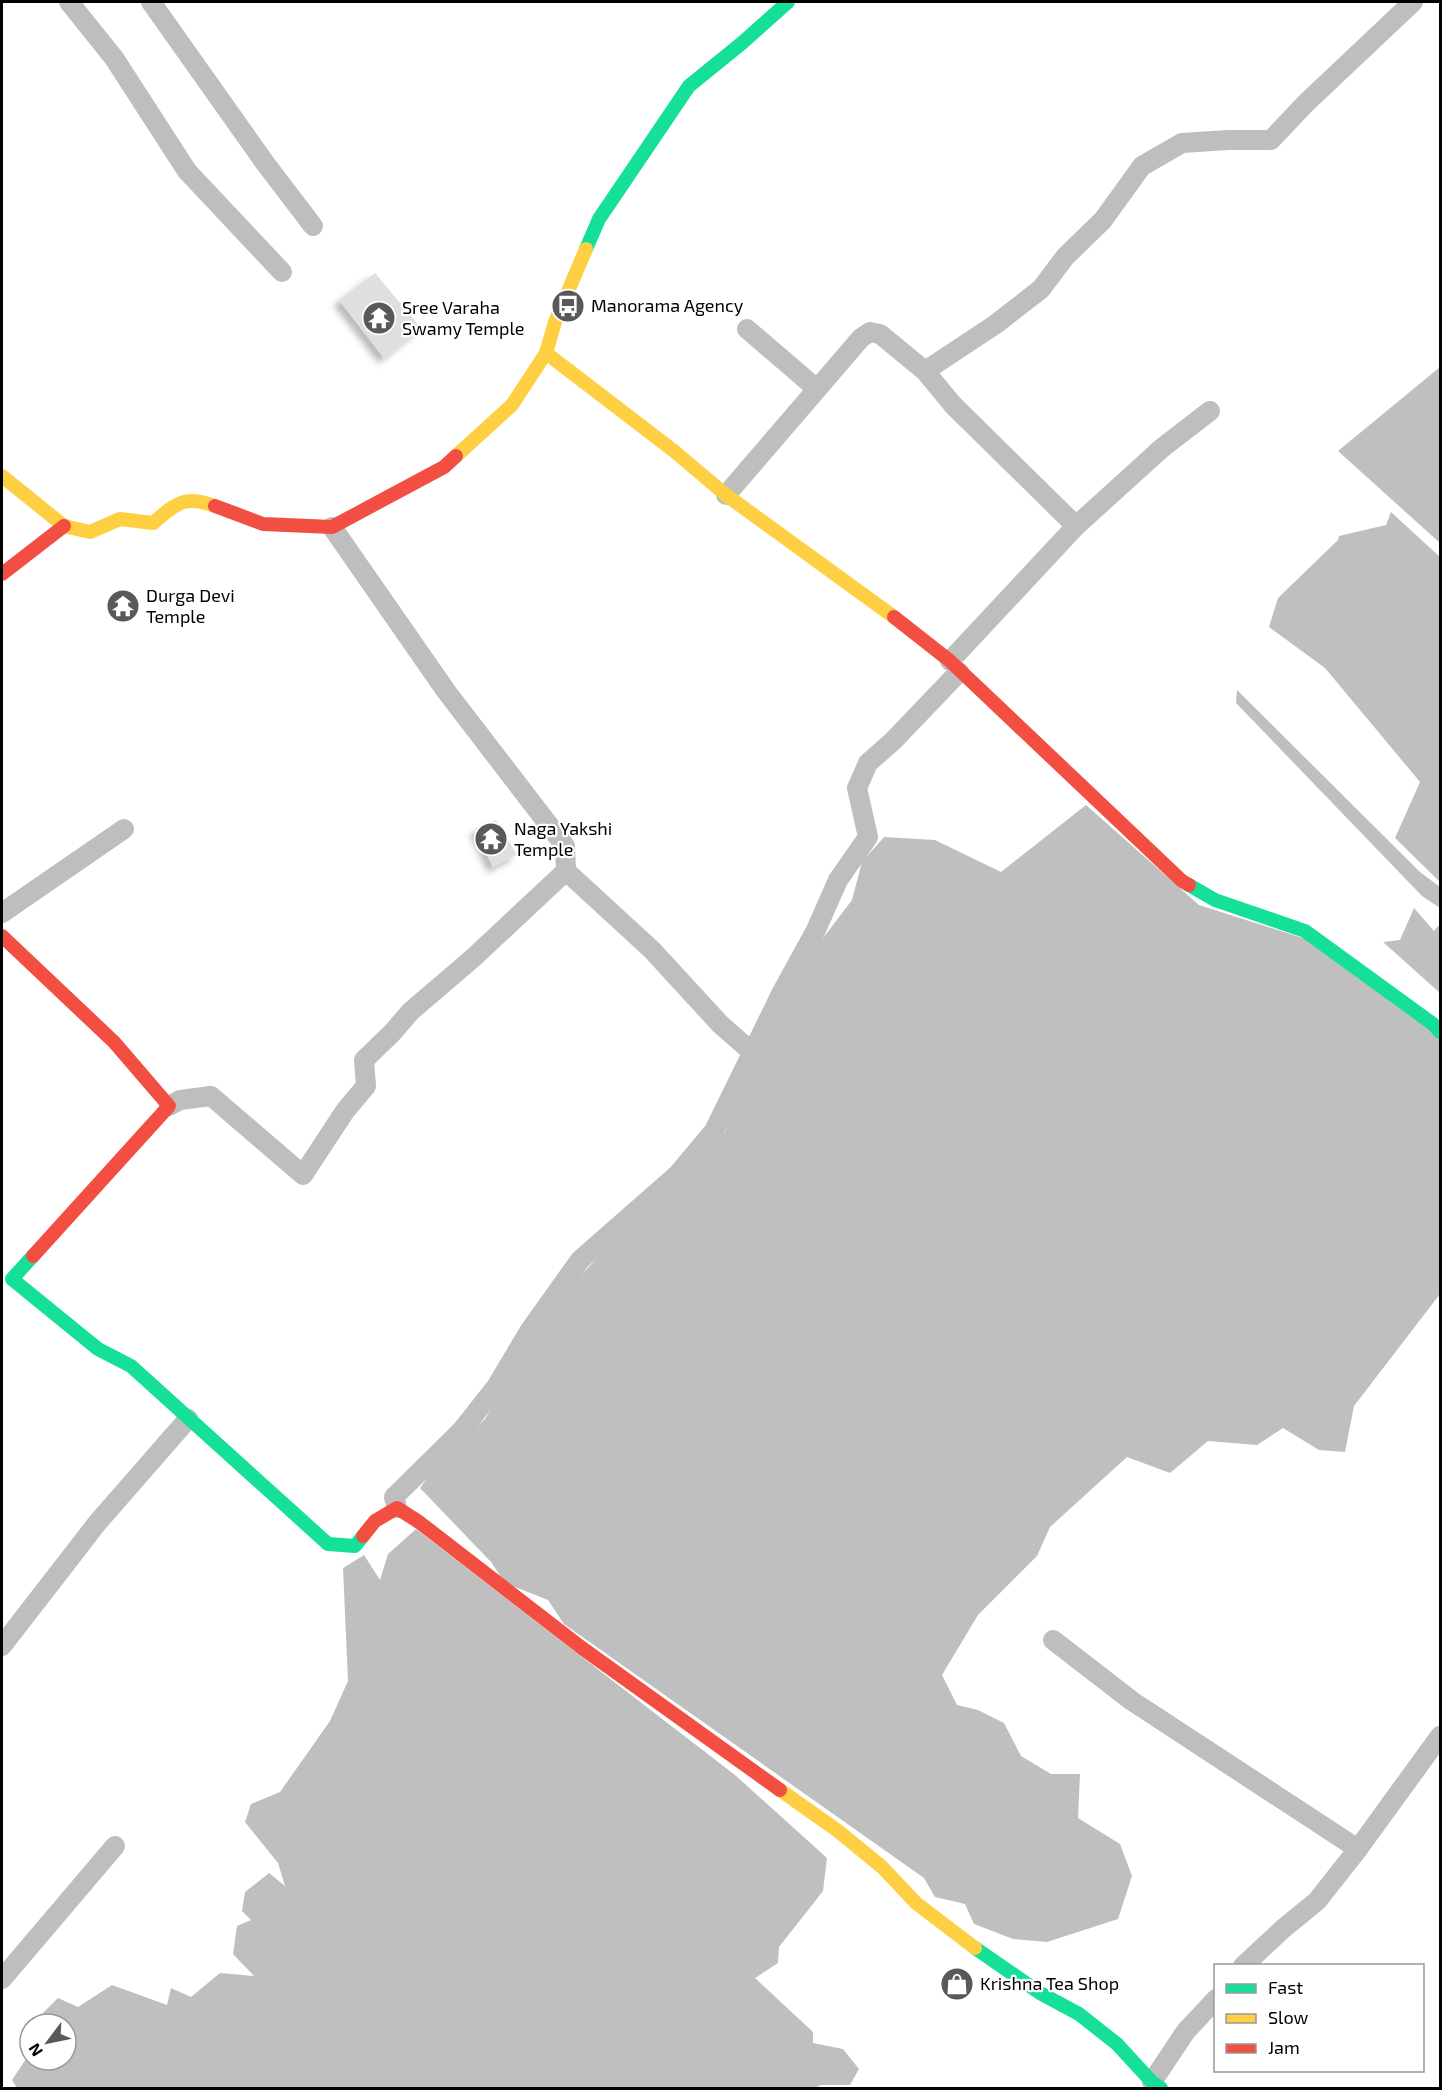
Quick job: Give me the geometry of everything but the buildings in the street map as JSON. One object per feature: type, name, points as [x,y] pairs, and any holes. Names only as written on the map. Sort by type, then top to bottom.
[{"type":"street","points":[[69,2],[114,58],[187,171],[282,272]]},
{"type":"street","points":[[151,2],[265,163],[313,226]]},
{"type":"street","points":[[2,476],[63,526],[90,532],[120,519],[153,523],[177,503],[200,500],[262,524],[332,527],[444,466],[512,405],[546,353],[555,322],[599,219],[688,86],[742,43],[788,2]]},
{"type":"street","points":[[925,371],[996,324],[1041,289],[1065,257],[1103,220],[1142,166],[1182,143],[1271,140],[1306,103],[1413,2]]},
{"type":"street","points":[[747,329],[817,389]]},
{"type":"street","points":[[726,495],[861,338],[870,332],[880,334],[925,371],[953,405],[1076,526]]},
{"type":"street","points":[[546,353],[674,451],[726,495],[897,619],[954,667],[1182,881],[1215,900],[1305,931],[1433,1024],[1440,1032]]},
{"type":"street","points":[[1210,411],[1162,448],[1076,526],[892,741],[868,763],[857,788],[868,837],[838,880],[816,930],[782,992],[714,1131],[678,1174],[580,1260],[530,1330],[496,1387],[462,1430],[394,1497],[397,1508],[419,1522],[599,1661],[838,1831],[882,1867],[916,1903],[990,1960],[1040,1993],[1080,2014],[1117,2044],[1157,2085],[1186,2031],[1214,2000]]},
{"type":"street","points":[[2,574],[63,526]]},
{"type":"street","points":[[332,527],[446,691],[565,846],[566,871],[652,950],[720,1024],[753,1053]]},
{"type":"street","points":[[2,913],[124,830]]},
{"type":"street","points":[[397,1508],[375,1521],[355,1546],[328,1544],[131,1366],[98,1349],[12,1279],[169,1106],[180,1100],[211,1096],[303,1175],[345,1111],[366,1086],[364,1060],[411,1011],[566,871]]},
{"type":"street","points":[[2,936],[114,1042],[169,1106]]},
{"type":"street","points":[[2,1646],[98,1522],[188,1419]]},
{"type":"street","points":[[1053,1640],[1132,1701],[1358,1850]]},
{"type":"street","points":[[1244,1964],[1317,1901],[1439,1741]]},
{"type":"street","points":[[2,1979],[115,1845]]},
{"type":"shaded area","points":[[1440,367],[1440,543],[1338,451]]},
{"type":"shaded area","points":[[1391,512],[1440,557],[1440,882],[1395,838],[1420,782],[1325,668],[1269,627],[1278,598],[1338,540],[1339,536],[1386,525]]},
{"type":"shaded area","points":[[1237,690],[1420,872],[1440,887],[1440,908],[1422,896],[1236,703]]},
{"type":"shaded area","points":[[1086,805],[1199,905],[1312,941],[1440,1036],[1440,1294],[1354,1406],[1345,1452],[1319,1450],[1283,1428],[1257,1445],[1208,1441],[1170,1473],[1127,1457],[1050,1527],[1037,1556],[978,1615],[942,1675],[957,1705],[978,1710],[1004,1723],[1021,1756],[1051,1774],[1080,1774],[1078,1818],[1120,1844],[1132,1876],[1118,1919],[1047,1942],[1013,1939],[974,1924],[965,1904],[935,1897],[924,1878],[564,1624],[548,1600],[505,1583],[491,1562],[420,1488],[439,1461],[485,1419],[555,1303],[611,1243],[690,1175],[725,1132],[763,1042],[820,942],[852,900],[862,862],[884,837],[935,840],[1001,872]]},
{"type":"shaded area","points":[[1414,908],[1434,931],[1438,926],[1440,927],[1440,993],[1383,942],[1400,940]]},
{"type":"shaded area","points":[[416,1529],[735,1775],[827,1858],[823,1891],[779,1947],[778,1963],[755,1978],[813,2032],[813,2043],[843,2049],[859,2069],[850,2085],[821,2085],[815,2088],[17,2088],[12,2080],[18,2071],[78,2072],[78,2012],[44,2012],[58,1998],[78,2007],[112,1985],[167,2005],[171,1988],[191,1997],[220,1973],[254,1976],[233,1954],[237,1926],[251,1920],[242,1911],[245,1892],[269,1873],[285,1886],[278,1863],[245,1822],[251,1804],[280,1792],[330,1721],[348,1681],[343,1568],[364,1555],[380,1580],[388,1554]]},
{"type":"traffic: fast","points":[[586,249],[599,219],[689,86],[788,2]]},
{"type":"traffic: fast","points":[[1189,885],[1215,900],[1305,931],[1433,1024],[1440,1032]]},
{"type":"traffic: fast","points":[[33,1256],[12,1279],[98,1349],[131,1366],[328,1544],[355,1546],[363,1536]]},
{"type":"traffic: fast","points":[[975,1948],[1040,1993],[1079,2014],[1117,2044],[1152,2082],[1161,2088]]},
{"type":"traffic: slow","points":[[456,456],[512,405],[546,353],[555,322],[586,249]]},
{"type":"traffic: slow","points":[[546,353],[674,451],[726,495],[894,617]]},
{"type":"traffic: slow","points":[[2,476],[64,526],[90,532],[120,519],[153,523],[175,506],[188,501],[215,506]]},
{"type":"traffic: slow","points":[[780,1790],[838,1831],[882,1867],[916,1903],[975,1948]]},
{"type":"traffic: jam","points":[[215,506],[263,524],[332,527],[444,467],[456,456]]},
{"type":"traffic: jam","points":[[2,574],[64,526]]},
{"type":"traffic: jam","points":[[894,617],[950,661],[1182,881],[1189,885]]},
{"type":"traffic: jam","points":[[2,936],[114,1042],[169,1106],[33,1256]]},
{"type":"traffic: jam","points":[[363,1536],[375,1521],[397,1508],[419,1522],[582,1648],[780,1790]]},
{"type":"place","name":"Manorama Agency","points":[[568,306]]},
{"type":"place","name":"Sree Varaha Swamy Temple","points":[[379,318]]},
{"type":"place","name":"Durga Devi Temple","points":[[123,606]]},
{"type":"place","name":"Naga Yakshi Temple","points":[[491,839]]},
{"type":"place","name":"Krishna Tea Shop","points":[[957,1984]]}]
